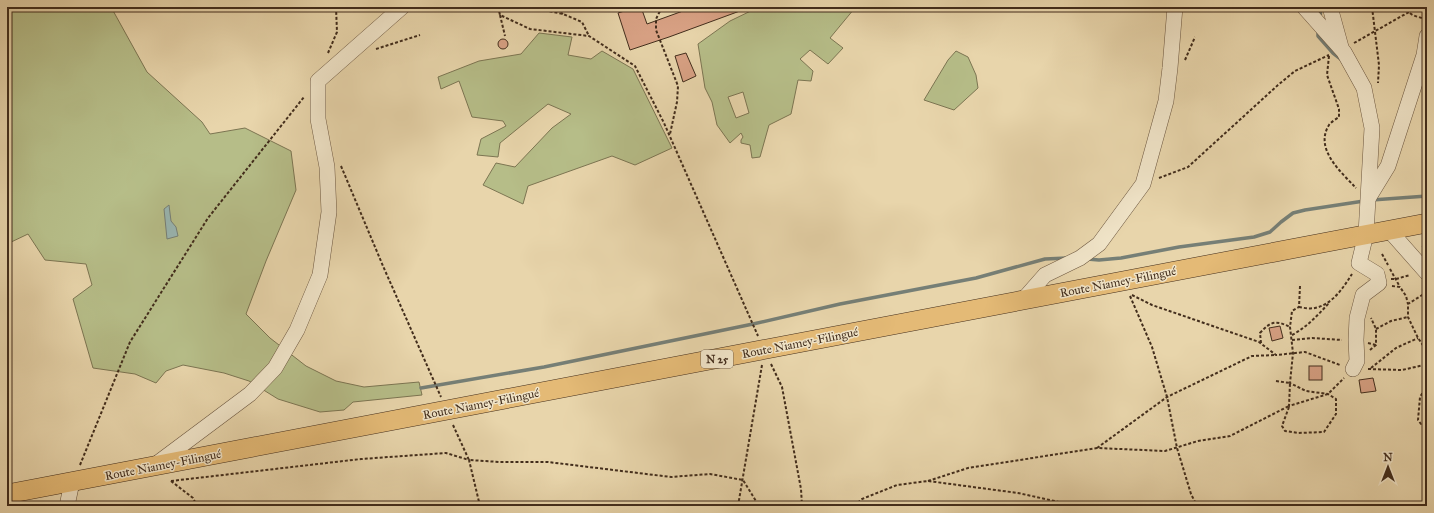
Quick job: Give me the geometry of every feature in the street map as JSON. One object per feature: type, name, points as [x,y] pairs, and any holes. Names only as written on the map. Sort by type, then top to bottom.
[{"type":"main road","name":"Route Niamey-Filingué","points":[[7,494],[1427,223]]},
{"type":"street","points":[[152,467],[250,394],[275,368],[297,330],[320,274],[329,212],[327,167],[318,118],[318,80],[402,7]]},
{"type":"street","points":[[1023,300],[1045,274],[1080,258],[1100,244],[1143,184],[1166,101],[1175,7]]},
{"type":"street","points":[[1304,7],[1336,53],[1364,88],[1372,128],[1366,234],[1359,263],[1378,278],[1363,295],[1357,318],[1357,361],[1353,369]]},
{"type":"street","points":[[1330,7],[1336,53]]},
{"type":"street","points":[[1368,200],[1388,166],[1424,55],[1427,36]]},
{"type":"street","points":[[1389,230],[1426,272]]},
{"type":"street","points":[[66,506],[72,482]]},
{"type":"path","points":[[72,482],[130,342],[208,218],[318,80],[337,32],[336,7]]},
{"type":"path","points":[[498,7],[505,36]]},
{"type":"path","points":[[530,7],[564,14]]},
{"type":"path","points":[[553,7],[582,22],[589,36]]},
{"type":"path","points":[[662,7],[656,19],[656,30],[678,86],[677,102],[670,135]]},
{"type":"path","points":[[1372,7],[1379,65],[1378,86]]},
{"type":"path","points":[[1143,184],[1188,167],[1295,71],[1336,53],[1376,31],[1409,12],[1410,7]]},
{"type":"path","points":[[1409,12],[1413,16],[1425,19],[1427,22]]},
{"type":"path","points":[[500,15],[530,29],[589,36],[635,66],[670,135],[782,387],[801,488],[802,506]]},
{"type":"path","points":[[370,50],[420,35]]},
{"type":"path","points":[[1336,53],[1328,75],[1339,109],[1339,117],[1329,124],[1325,136],[1325,147],[1334,165],[1368,200]]},
{"type":"path","points":[[338,159],[383,266],[469,460],[480,506]]},
{"type":"path","points":[[1291,335],[1300,331],[1313,320],[1330,302],[1343,288],[1359,263]]},
{"type":"path","points":[[1378,278],[1396,279],[1426,272]]},
{"type":"path","points":[[1378,278],[1400,287],[1406,296],[1408,304],[1408,317],[1418,338],[1427,351]]},
{"type":"path","points":[[1299,307],[1300,286]]},
{"type":"path","points":[[1408,304],[1427,292]]},
{"type":"path","points":[[1196,506],[1177,448],[1167,397],[1152,347],[1130,294],[1152,305],[1261,343],[1276,355]]},
{"type":"path","points":[[1276,381],[1290,383],[1306,390],[1328,394],[1336,399],[1336,414],[1324,432],[1298,433],[1285,431],[1282,426],[1285,415],[1290,406],[1290,383],[1293,352],[1290,327],[1292,311],[1299,307],[1314,309],[1330,302]]},
{"type":"path","points":[[1361,305],[1367,315],[1373,320],[1376,329],[1376,345],[1369,352]]},
{"type":"path","points":[[1376,329],[1391,321],[1408,317]]},
{"type":"path","points":[[1261,343],[1260,332],[1268,325],[1280,322],[1290,327]]},
{"type":"path","points":[[1292,340],[1312,338],[1356,340]]},
{"type":"path","points":[[1370,369],[1396,348],[1418,338]]},
{"type":"path","points":[[738,506],[765,350]]},
{"type":"path","points":[[1097,448],[1167,397],[1252,356],[1304,352],[1353,369],[1402,370],[1424,365],[1427,366]]},
{"type":"path","points":[[1427,361],[1424,365],[1425,389],[1427,394]]},
{"type":"path","points":[[1370,363],[1370,369]]},
{"type":"path","points":[[854,506],[862,499],[897,485],[928,481],[968,468],[1097,448],[1165,450],[1177,448],[1198,441],[1230,436],[1290,406],[1328,394],[1353,369]]},
{"type":"path","points":[[1425,389],[1420,397],[1418,420],[1421,424],[1427,423]]},
{"type":"path","points":[[197,506],[193,498],[171,481],[361,459],[446,453],[469,460],[500,462],[548,462],[671,477],[710,474],[743,480],[758,506]]},
{"type":"path","points":[[928,481],[1018,493],[1077,506]]},
{"type":"green space","points":[[7,7],[111,7],[147,72],[202,122],[210,134],[245,128],[291,151],[296,190],[266,261],[246,314],[270,338],[306,366],[336,381],[364,387],[419,382],[422,395],[353,402],[344,410],[320,412],[278,399],[249,381],[224,373],[183,365],[166,371],[156,383],[135,374],[93,368],[73,299],[92,285],[86,264],[45,260],[28,234],[7,244]]},
{"type":"green space","points":[[759,7],[863,7],[854,9],[830,38],[843,48],[828,64],[810,50],[800,59],[813,71],[811,81],[798,80],[791,114],[769,125],[760,157],[752,158],[750,145],[741,143],[743,137],[741,133],[730,143],[717,125],[712,102],[705,88],[698,44],[730,21]],"holes":[[[743,92],[749,113],[736,118],[728,97]]]},
{"type":"green space","points":[[539,33],[572,37],[568,55],[591,59],[602,51],[633,69],[672,148],[635,165],[612,156],[528,186],[523,204],[483,185],[496,163],[515,167],[552,128],[571,114],[548,104],[500,143],[498,157],[477,155],[481,139],[506,126],[503,121],[472,117],[459,81],[441,89],[438,77],[479,61],[521,54]]},
{"type":"green space","points":[[956,51],[968,57],[976,75],[978,88],[954,110],[924,100],[948,60]]},
{"type":"water","points":[[169,205],[171,221],[176,227],[178,236],[167,239],[164,209]]},
{"type":"building","points":[[641,7],[647,24],[694,7],[748,8],[630,50],[618,13]]},
{"type":"building","points":[[501,39],[505,39],[508,44],[505,49],[501,49],[498,46],[498,42]]},
{"type":"building","points":[[686,53],[696,76],[683,82],[675,56]]},
{"type":"building","points":[[1280,326],[1283,338],[1272,341],[1269,328]]},
{"type":"building","points":[[1309,366],[1322,366],[1322,380],[1309,380]]},
{"type":"building","points":[[1373,378],[1376,391],[1361,393],[1359,380]]},
{"type":"waterway","points":[[1320,18],[1321,7]]},
{"type":"waterway","points":[[1318,30],[1318,36],[1333,53],[1342,60]]},
{"type":"waterway","points":[[1372,200],[1427,196]]},
{"type":"waterway","points":[[1087,259],[1099,260],[1121,258],[1179,247],[1254,237],[1270,232],[1293,213],[1364,201]]},
{"type":"waterway","points":[[421,388],[544,367],[753,324],[840,304],[976,278],[1045,259],[1067,258]]}]
